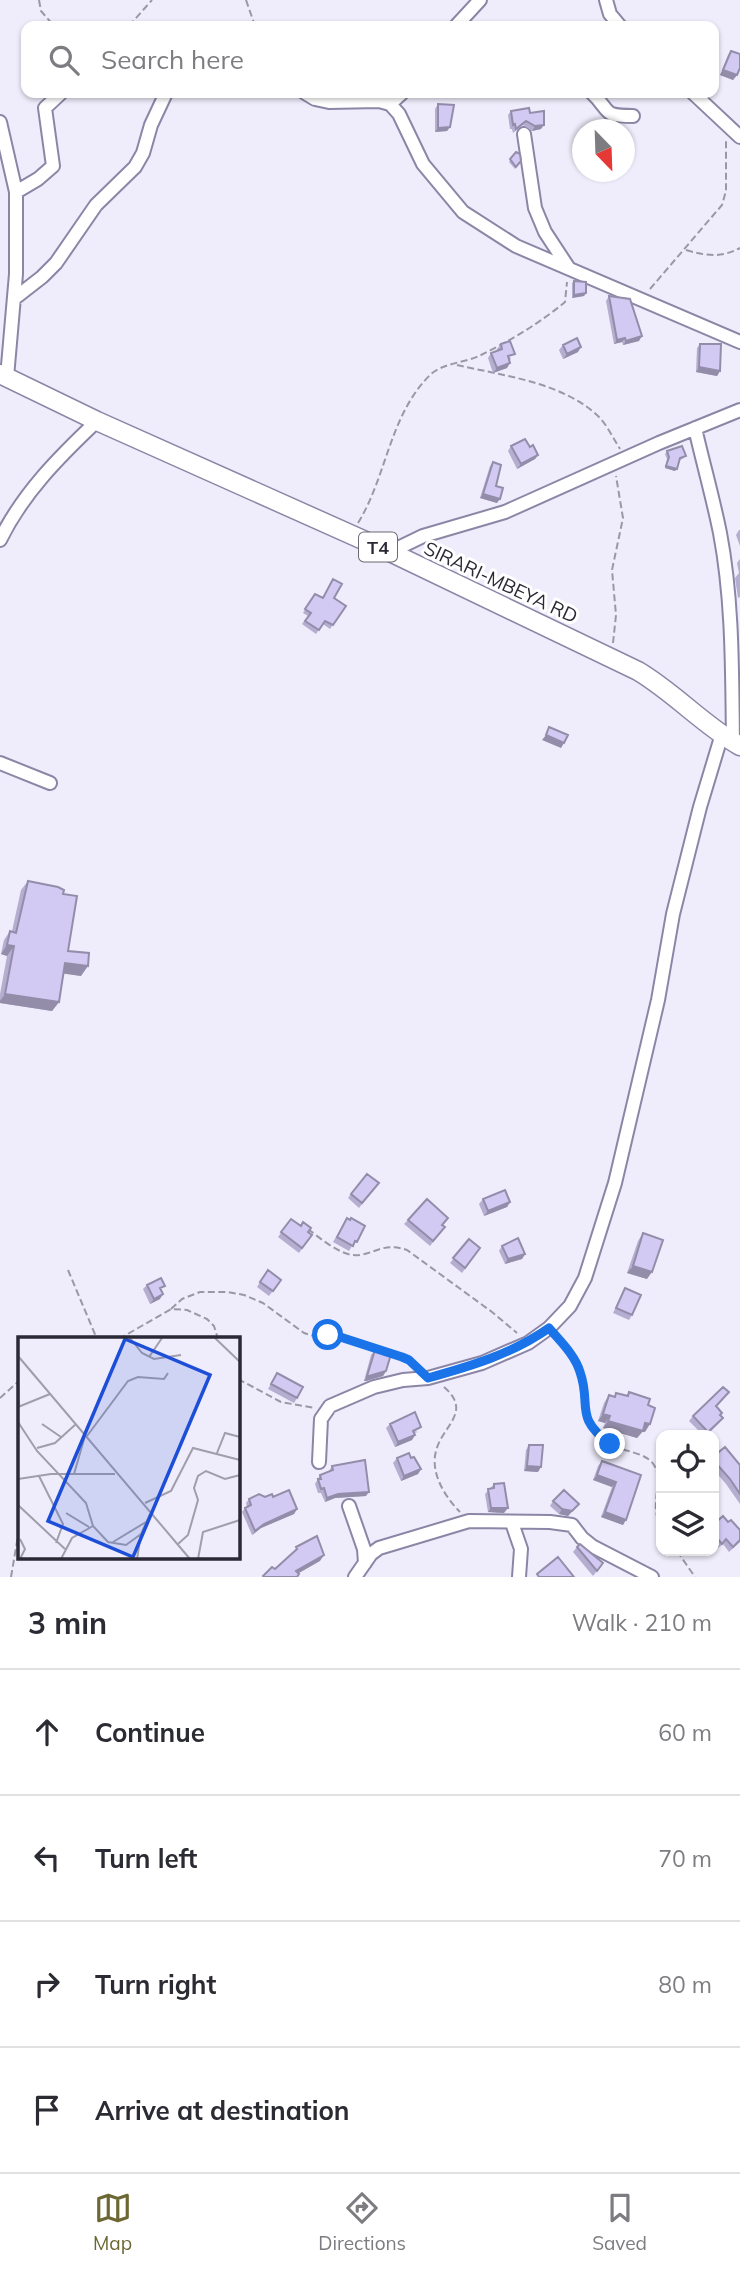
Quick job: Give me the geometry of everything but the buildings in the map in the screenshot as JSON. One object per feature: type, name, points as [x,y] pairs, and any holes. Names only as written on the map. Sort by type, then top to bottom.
[{"type":"highway","name":"SIRARI-MBEYA RD","points":[[4,376],[97,421],[390,552],[610,657],[664,686],[688,709],[732,741]]},
{"type":"street","points":[[461,21],[480,0]]},
{"type":"street","points":[[606,0],[610,14],[616,21]]},
{"type":"street","points":[[16,192],[53,166],[44,108],[55,98]]},
{"type":"street","points":[[15,298],[55,263],[96,205],[135,167],[143,153],[150,125],[164,98]]},
{"type":"street","points":[[313,98],[329,102],[379,101],[390,104],[399,114],[423,164],[463,212],[516,246],[740,342]]},
{"type":"street","points":[[390,104],[397,98]]},
{"type":"street","points":[[596,98],[608,113],[614,116],[633,116]]},
{"type":"street","points":[[698,98],[740,137]]},
{"type":"street","points":[[0,122],[16,192],[15,298],[4,376]]},
{"type":"street","points":[[524,134],[535,208],[545,232],[569,267]]},
{"type":"street","points":[[390,552],[423,536],[505,512],[740,410]]},
{"type":"street","points":[[0,540],[24,498],[97,421]]},
{"type":"street","points":[[319,1462],[321,1419],[328,1408],[374,1387],[403,1380],[428,1378],[482,1363],[528,1343],[549,1328],[569,1306],[585,1279],[604,1223],[658,1000],[673,914],[700,807],[732,741],[732,647],[720,534],[695,428]]},
{"type":"street","points":[[0,763],[50,783]]},
{"type":"street","points":[[349,1506],[364,1549],[365,1564]]},
{"type":"street","points":[[355,1577],[374,1551],[392,1543],[469,1521],[550,1522],[572,1525],[592,1546],[652,1577]]},
{"type":"street","points":[[512,1523],[521,1549],[519,1577]]},
{"type":"path","points":[[38,0],[41,11],[50,21]]},
{"type":"path","points":[[133,21],[152,0]]},
{"type":"path","points":[[246,0],[253,21]]},
{"type":"path","points":[[641,298],[722,205],[727,175],[726,125]]},
{"type":"path","points":[[685,250],[704,256],[718,256],[740,248]]},
{"type":"path","points":[[351,534],[372,501],[386,450],[407,405],[430,374],[477,357],[542,320],[563,304],[566,300],[569,267]]},
{"type":"path","points":[[455,364],[550,388],[581,404],[599,418],[620,461],[623,518],[612,570],[616,615],[610,657]]},
{"type":"path","points":[[307,1228],[325,1242],[353,1255],[395,1246],[407,1250],[492,1312],[528,1343]]},
{"type":"path","points":[[68,1270],[96,1337]]},
{"type":"path","points":[[122,1337],[171,1309],[182,1299],[200,1292],[228,1292],[263,1303],[304,1333],[317,1337],[334,1335],[409,1360],[428,1378],[447,1388],[453,1397],[457,1409],[455,1419],[436,1452],[435,1464],[446,1495],[469,1521]]},
{"type":"path","points":[[171,1309],[187,1310],[208,1320],[214,1326],[217,1337]]},
{"type":"path","points":[[549,1328],[575,1361],[581,1374],[585,1416],[591,1426],[610,1444],[645,1457],[653,1463],[658,1480],[656,1493]]},
{"type":"path","points":[[240,1380],[282,1402],[309,1408],[328,1408]]},
{"type":"path","points":[[0,1398],[18,1382]]},
{"type":"path","points":[[656,1494],[656,1513]]},
{"type":"path","points":[[11,1577],[18,1536]]},
{"type":"path","points":[[680,1556],[695,1577]]},
{"type":"route","points":[[328,1335],[409,1360],[428,1378],[482,1363],[528,1343],[549,1328],[575,1361],[581,1374],[585,1416],[601,1438],[610,1444]]}]
